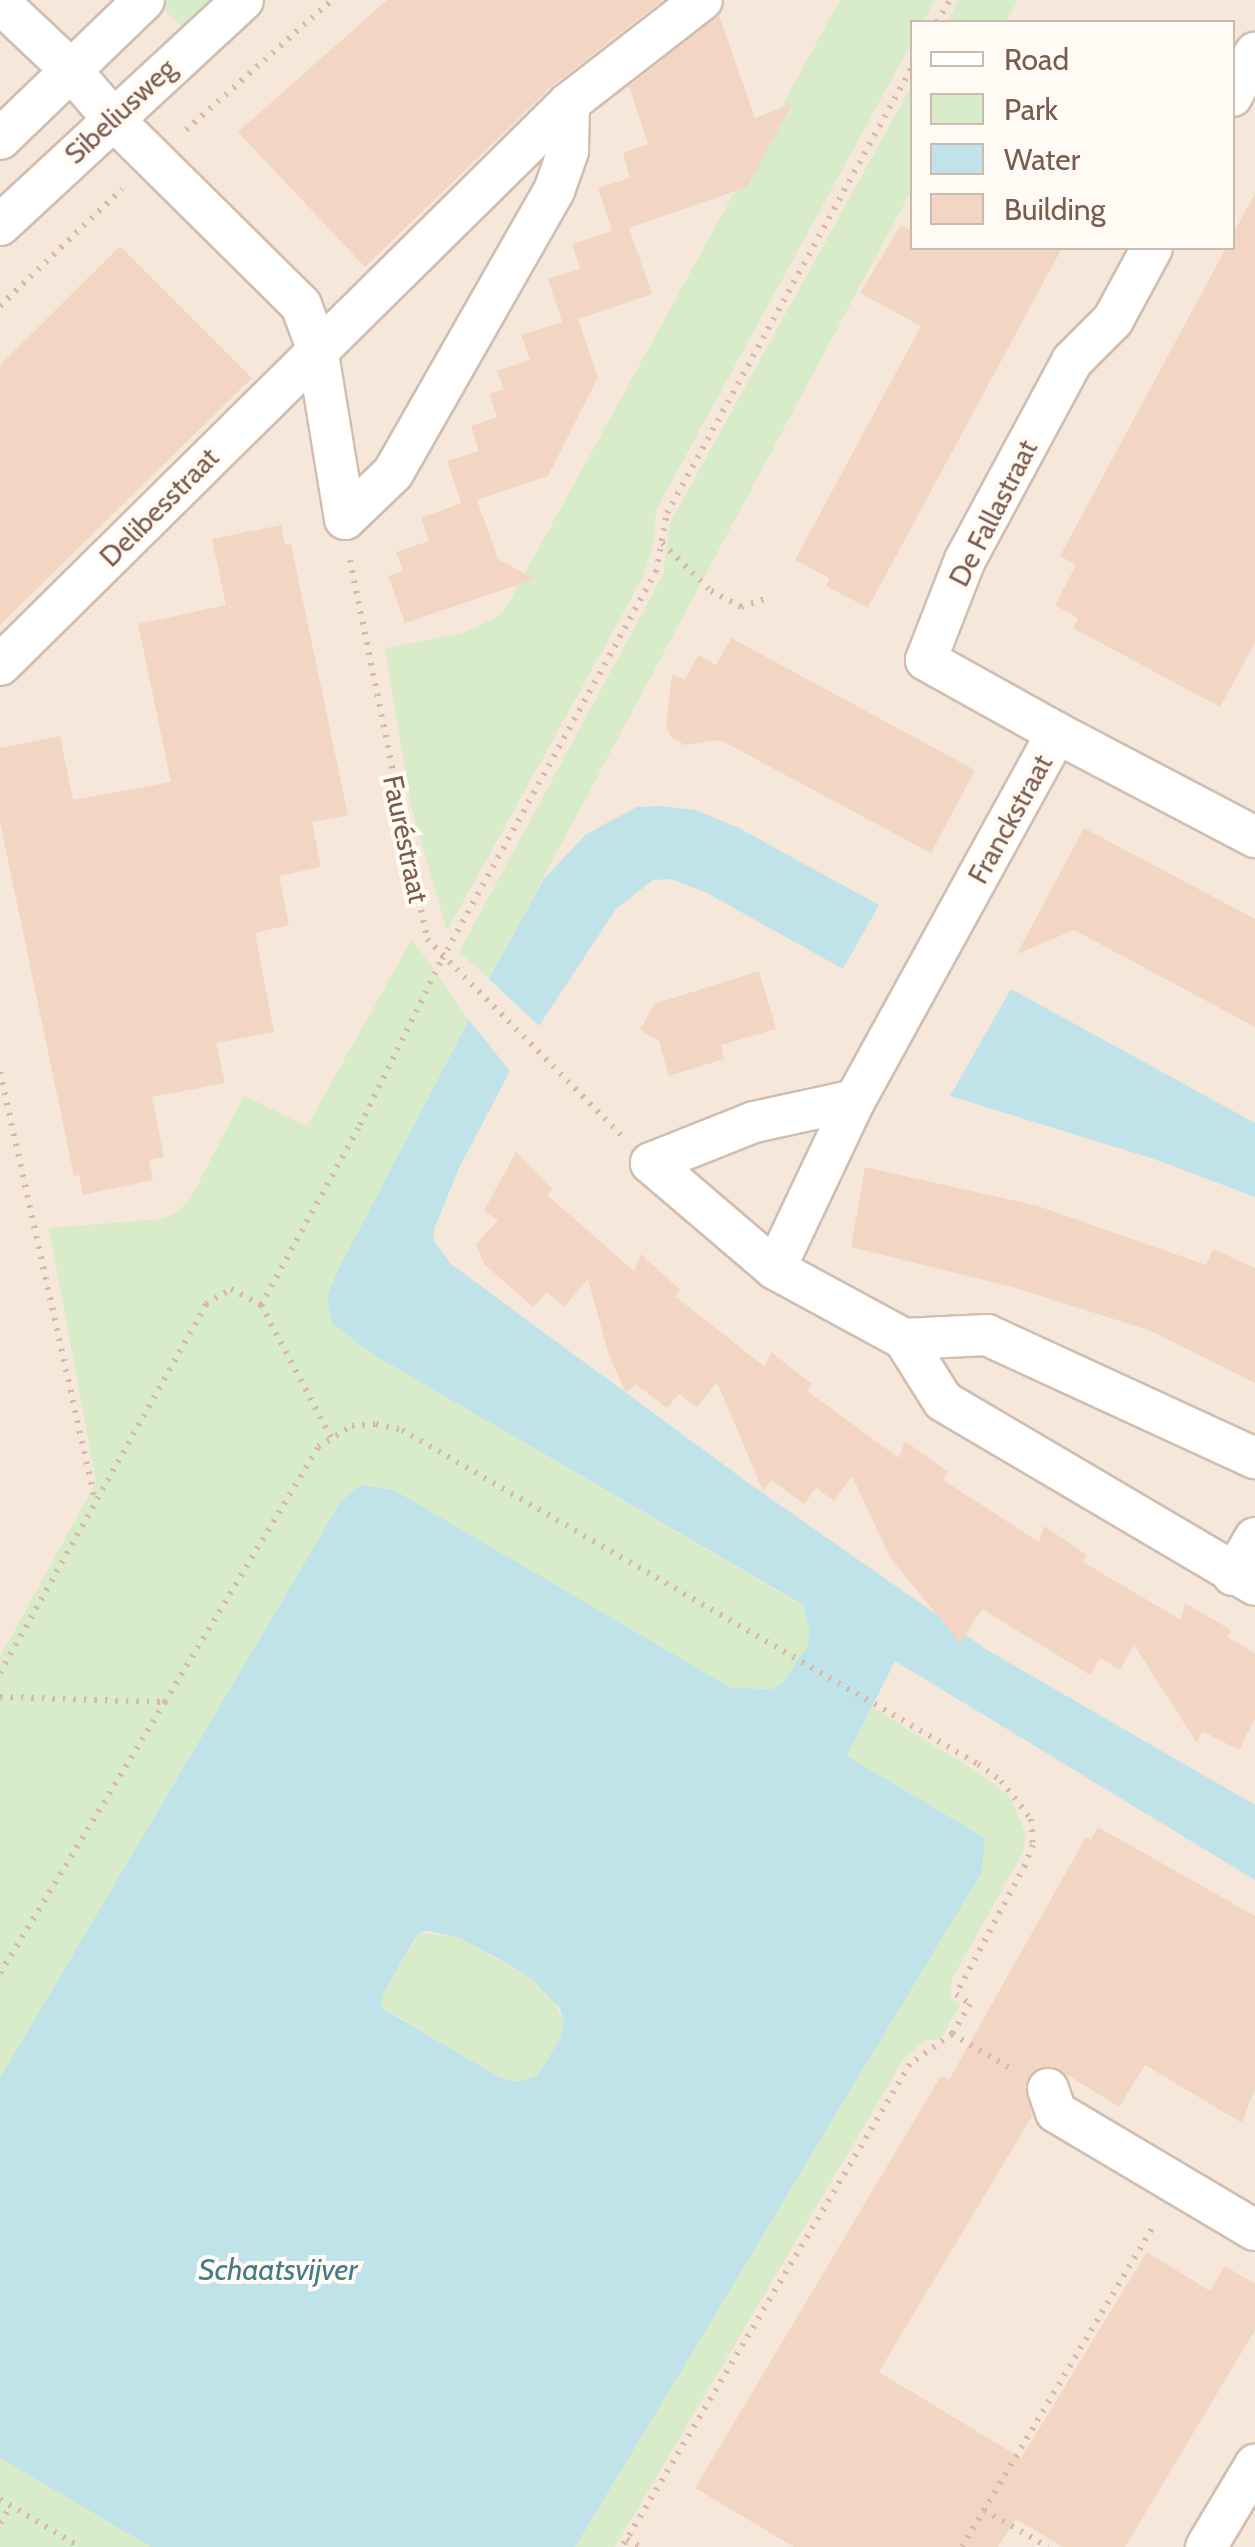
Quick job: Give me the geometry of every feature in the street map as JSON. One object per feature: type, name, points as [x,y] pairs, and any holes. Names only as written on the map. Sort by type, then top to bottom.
[{"type":"street","points":[[0,139],[144,0]]},
{"type":"street","name":"Sibeliusweg","points":[[0,226],[243,0]]},
{"type":"street","points":[[317,348],[569,103],[702,0]]},
{"type":"street","points":[[0,4],[70,69],[114,120],[301,305],[317,348],[345,519]]},
{"type":"street","points":[[1235,91],[1255,54]]},
{"type":"street","points":[[345,519],[393,473],[554,191],[568,151],[569,103]]},
{"type":"street","name":"De Fallastraat","points":[[1057,733],[926,660],[965,560],[1072,361],[1113,320],[1151,250]]},
{"type":"street","name":"Delibesstraat","points":[[0,665],[317,348]]},
{"type":"street","name":"Franckstraat","points":[[775,1270],[856,1100],[1057,733],[1255,837]]},
{"type":"street","points":[[856,1100],[754,1122],[651,1164],[775,1270],[904,1338],[987,1335],[1255,1458]]},
{"type":"street","points":[[904,1338],[942,1401],[1244,1580],[1255,1538]]},
{"type":"street","points":[[1048,2089],[1056,2112],[1255,2230]]},
{"type":"street","points":[[1206,2547],[1255,2465]]},
{"type":"path","points":[[261,1305],[360,1125],[442,958],[656,572],[666,513],[910,71]]},
{"type":"path","name":"Fauréstraat","points":[[345,519],[352,576],[427,939],[584,1098]]},
{"type":"path","points":[[661,542],[712,592],[741,607],[766,599]]},
{"type":"path","points":[[0,1072],[95,1503]]},
{"type":"path","points":[[0,1674],[206,1304],[231,1289],[261,1305],[332,1440]]},
{"type":"path","points":[[0,1974],[318,1447],[352,1426],[376,1424],[402,1430],[883,1707],[1001,1781],[1031,1819],[1033,1845],[956,1994],[970,2004],[952,2034],[910,2064],[622,2547]]},
{"type":"path","points":[[0,1697],[165,1702]]},
{"type":"path","points":[[952,2034],[1048,2089]]},
{"type":"path","points":[[962,2547],[1179,2183]]},
{"type":"path","points":[[0,2500],[80,2547]]},
{"type":"path","points":[[0,2523],[11,2506]]},
{"type":"path","points":[[984,2510],[1048,2547]]},
{"type":"path","points":[[626,2539],[640,2547]]},
{"type":"shaded area","points":[[0,0],[1255,0],[1255,2547],[0,2547]]},
{"type":"green space","points":[[164,0],[213,0],[181,26],[159,5]]},
{"type":"green space","points":[[840,0],[935,0],[924,20],[910,20],[910,46],[656,510],[654,541],[643,577],[447,931],[411,806],[385,648],[463,633],[499,616]]},
{"type":"green space","points":[[959,0],[1018,0],[1006,20],[948,20]]},
{"type":"green space","points":[[910,89],[910,193],[489,979],[459,952],[663,575],[670,523]]},
{"type":"green space","points":[[412,939],[469,1020],[339,1268],[374,1355],[803,1606],[810,1631],[808,1646],[782,1684],[773,1689],[730,1688],[394,1490],[361,1485],[341,1501],[0,2078],[0,1657],[96,1482],[49,1228],[162,1219],[177,1212],[190,1199],[244,1096],[307,1126]]},
{"type":"green space","points":[[872,1707],[988,1779],[1010,1797],[1026,1834],[1023,1852],[952,1979],[950,1996],[960,2005],[940,2040],[925,2040],[903,2060],[615,2547],[575,2547],[982,1872],[985,1838],[846,1756]]},
{"type":"green space","points":[[420,1932],[460,1938],[532,1979],[551,1995],[564,2021],[560,2039],[537,2076],[519,2082],[501,2078],[382,2007],[381,1995]]},
{"type":"green space","points":[[0,2458],[151,2547],[0,2547]]},
{"type":"water","points":[[637,807],[696,810],[739,828],[879,905],[843,969],[707,893],[671,879],[653,880],[616,909],[539,1026],[489,979],[543,880],[586,834]]},
{"type":"water","points":[[1011,989],[1255,1123],[1255,1197],[1154,1159],[950,1096]]},
{"type":"water","name":"Schaatsvijver","points":[[469,1020],[510,1071],[459,1168],[435,1227],[433,1240],[451,1264],[754,1487],[989,1651],[1255,1805],[1255,1880],[895,1661],[847,1756],[985,1838],[982,1872],[575,2547],[151,2547],[0,2458],[0,2078],[341,1501],[361,1485],[394,1490],[731,1688],[773,1689],[782,1683],[808,1646],[810,1631],[803,1605],[374,1355],[332,1323],[327,1296]],"holes":[[[420,1932],[460,1938],[532,1979],[560,2008],[564,2022],[560,2039],[537,2076],[519,2082],[501,2078],[382,2008],[382,1995]]]},
{"type":"building","points":[[387,0],[663,0],[552,86],[365,267],[238,132]]},
{"type":"building","points":[[719,15],[755,118],[792,104],[747,187],[629,228],[652,294],[578,319],[598,377],[548,476],[477,500],[498,559],[535,579],[405,623],[388,576],[403,571],[396,552],[429,541],[421,518],[461,503],[447,461],[479,451],[471,426],[497,417],[489,394],[504,389],[497,371],[530,360],[521,335],[562,322],[548,279],[580,269],[572,244],[612,231],[598,188],[630,178],[623,153],[648,144],[629,86]]},
{"type":"building","points":[[1255,193],[1255,643],[1220,707],[1073,628],[1078,618],[1055,605],[1076,565],[1060,556],[1225,250],[1235,250],[1235,230]]},
{"type":"building","points":[[901,225],[910,230],[910,250],[1061,250],[868,608],[826,586],[829,578],[795,560],[921,326],[860,293]]},
{"type":"building","points":[[120,246],[252,378],[0,625],[0,365]]},
{"type":"building","points":[[281,525],[285,545],[291,544],[348,815],[312,822],[321,867],[279,876],[289,925],[255,933],[274,1032],[216,1043],[225,1083],[152,1097],[164,1157],[149,1160],[153,1180],[83,1195],[79,1175],[74,1176],[0,822],[0,748],[60,736],[73,800],[171,782],[138,624],[226,605],[212,539]]},
{"type":"building","points":[[731,638],[975,770],[931,853],[720,740],[685,745],[672,738],[666,727],[672,674],[685,680],[698,655],[716,665]]},
{"type":"building","points":[[1084,828],[1255,919],[1255,1027],[1074,930],[1017,954]]},
{"type":"building","points":[[759,971],[776,1029],[721,1045],[724,1059],[669,1076],[659,1041],[640,1030],[654,1004]]},
{"type":"building","points":[[516,1152],[553,1189],[547,1195],[634,1271],[641,1254],[680,1290],[675,1296],[765,1367],[771,1352],[812,1384],[807,1391],[899,1458],[905,1441],[948,1472],[943,1480],[1039,1542],[1044,1526],[1087,1555],[1083,1562],[1181,1620],[1185,1603],[1231,1630],[1227,1637],[1255,1653],[1255,1718],[1239,1750],[1202,1731],[1197,1743],[1134,1645],[1120,1670],[1100,1658],[1090,1675],[982,1609],[960,1643],[891,1559],[852,1476],[834,1501],[816,1488],[804,1504],[771,1480],[763,1491],[717,1382],[697,1407],[679,1394],[667,1408],[635,1384],[626,1393],[609,1356],[588,1279],[564,1307],[547,1292],[533,1307],[484,1264],[476,1244],[498,1220],[484,1211]]},
{"type":"building","points":[[865,1167],[1038,1206],[1206,1265],[1213,1249],[1255,1268],[1255,1383],[1151,1331],[1016,1288],[851,1247]]},
{"type":"building","points":[[1098,1827],[1255,1916],[1255,2089],[1242,2123],[1145,2065],[1119,2107],[1053,2066],[1031,2073],[1025,2086],[1032,2116],[879,2372],[1021,2458],[1147,2252],[1210,2291],[1225,2266],[1255,2284],[1255,2330],[1125,2547],[1063,2547],[1016,2519],[998,2547],[794,2547],[695,2488],[941,2076],[949,2080],[1086,1837],[1091,1840]]}]
